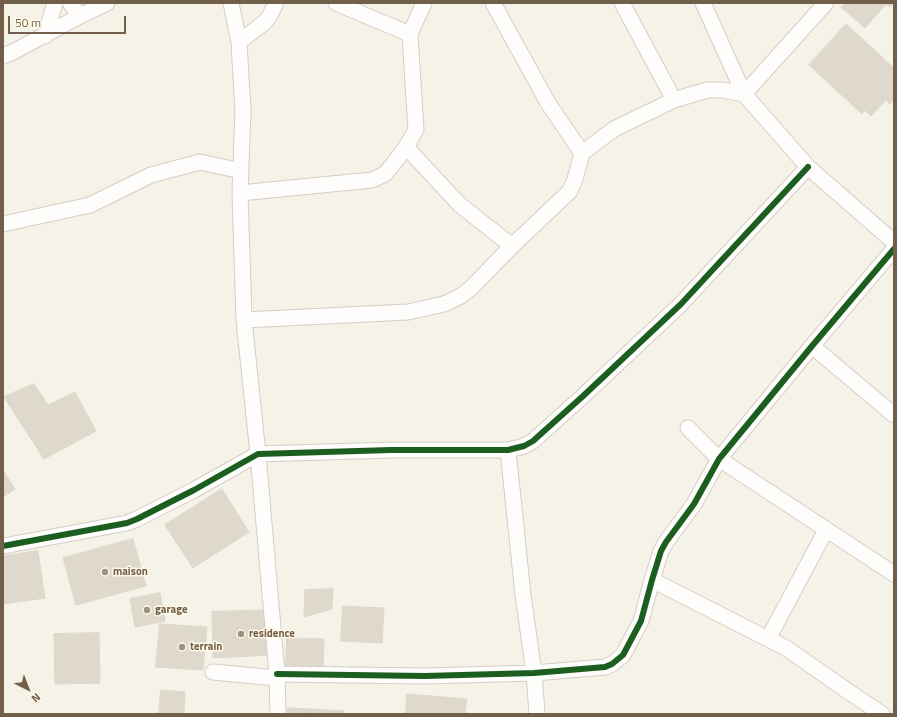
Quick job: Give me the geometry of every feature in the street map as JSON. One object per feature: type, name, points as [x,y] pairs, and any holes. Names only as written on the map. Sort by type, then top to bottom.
[{"type":"street","points":[[45,36],[55,3]]},
{"type":"street","points":[[70,3],[80,16]]},
{"type":"street","points":[[3,56],[45,36],[80,16],[107,3]]},
{"type":"street","points":[[230,3],[239,42],[243,111],[240,193],[244,320],[258,454],[277,676],[278,714]]},
{"type":"street","points":[[239,42],[265,22],[276,3]]},
{"type":"street","points":[[336,3],[410,34]]},
{"type":"street","points":[[240,193],[372,180],[385,174],[406,147],[416,130],[410,34],[424,3]]},
{"type":"street","points":[[493,3],[548,103],[582,153]]},
{"type":"street","points":[[622,3],[674,100]]},
{"type":"street","points":[[702,3],[744,94],[808,167],[894,242]]},
{"type":"street","points":[[744,94],[826,3]]},
{"type":"street","points":[[244,320],[408,312],[444,304],[461,296],[472,288],[512,246],[570,191],[582,153],[614,129],[674,100],[707,90],[722,90],[744,94]]},
{"type":"street","points":[[406,147],[460,205],[512,246]]},
{"type":"street","points":[[3,224],[90,205],[151,175],[200,162],[241,171]]},
{"type":"street","points":[[3,546],[126,523],[137,519],[194,490],[258,454],[391,450],[508,450],[524,446],[533,441],[582,397],[681,304],[808,167]]},
{"type":"street","points":[[213,672],[277,676],[426,676],[534,673],[605,667],[612,664],[623,655],[641,621],[661,551],[694,504],[718,459],[812,346],[891,258]]},
{"type":"street","points":[[812,346],[894,415]]},
{"type":"street","points":[[688,428],[718,459],[894,574]]},
{"type":"street","points":[[508,450],[523,595],[534,673],[537,714]]},
{"type":"street","points":[[768,640],[826,530]]},
{"type":"street","points":[[652,580],[786,648],[868,710],[882,714]]},
{"type":"building","points":[[845,3],[894,3],[890,7],[886,4],[865,28],[841,7]]},
{"type":"building","points":[[846,24],[894,68],[894,99],[890,104],[886,100],[871,116],[865,110],[862,114],[809,65]]},
{"type":"building","points":[[34,384],[48,405],[75,392],[96,431],[44,459],[4,397]]},
{"type":"building","points":[[3,470],[15,489],[3,497]]},
{"type":"building","points":[[222,489],[249,532],[193,568],[165,525]]},
{"type":"building","name":"maison","points":[[133,539],[146,586],[76,605],[63,558]]},
{"type":"building","points":[[38,551],[45,598],[3,604],[3,556]]},
{"type":"building","points":[[333,589],[332,609],[304,617],[305,590]]},
{"type":"building","name":"garage","points":[[160,593],[165,621],[135,627],[130,599]]},
{"type":"building","points":[[343,606],[384,608],[382,643],[341,641]]},
{"type":"building","name":"residence","points":[[268,610],[270,655],[213,658],[212,612]]},
{"type":"building","name":"terrain","points":[[160,624],[207,627],[203,670],[156,667]]},
{"type":"building","points":[[99,633],[100,683],[55,684],[54,634]]},
{"type":"building","points":[[287,638],[324,639],[323,670],[286,668]]},
{"type":"building","points":[[161,690],[185,692],[184,714],[159,714]]},
{"type":"building","points":[[407,694],[467,699],[465,714],[406,714]]},
{"type":"building","points":[[288,708],[311,709],[311,714],[288,714]]},
{"type":"building","points":[[311,709],[344,711],[344,714],[311,714]]},
{"type":"cycle path","points":[[3,546],[127,523],[194,490],[258,454],[391,450],[508,450],[524,446],[533,441],[582,397],[681,304],[808,167]]},
{"type":"cycle path","points":[[277,674],[425,676],[534,673],[605,667],[612,664],[623,655],[641,621],[661,551],[694,504],[719,459],[894,249]]},
{"type":"place","name":"maison","points":[[105,572]]},
{"type":"place","name":"garage","points":[[147,610]]},
{"type":"place","name":"residence","points":[[241,634]]},
{"type":"place","name":"terrain","points":[[182,647]]}]
